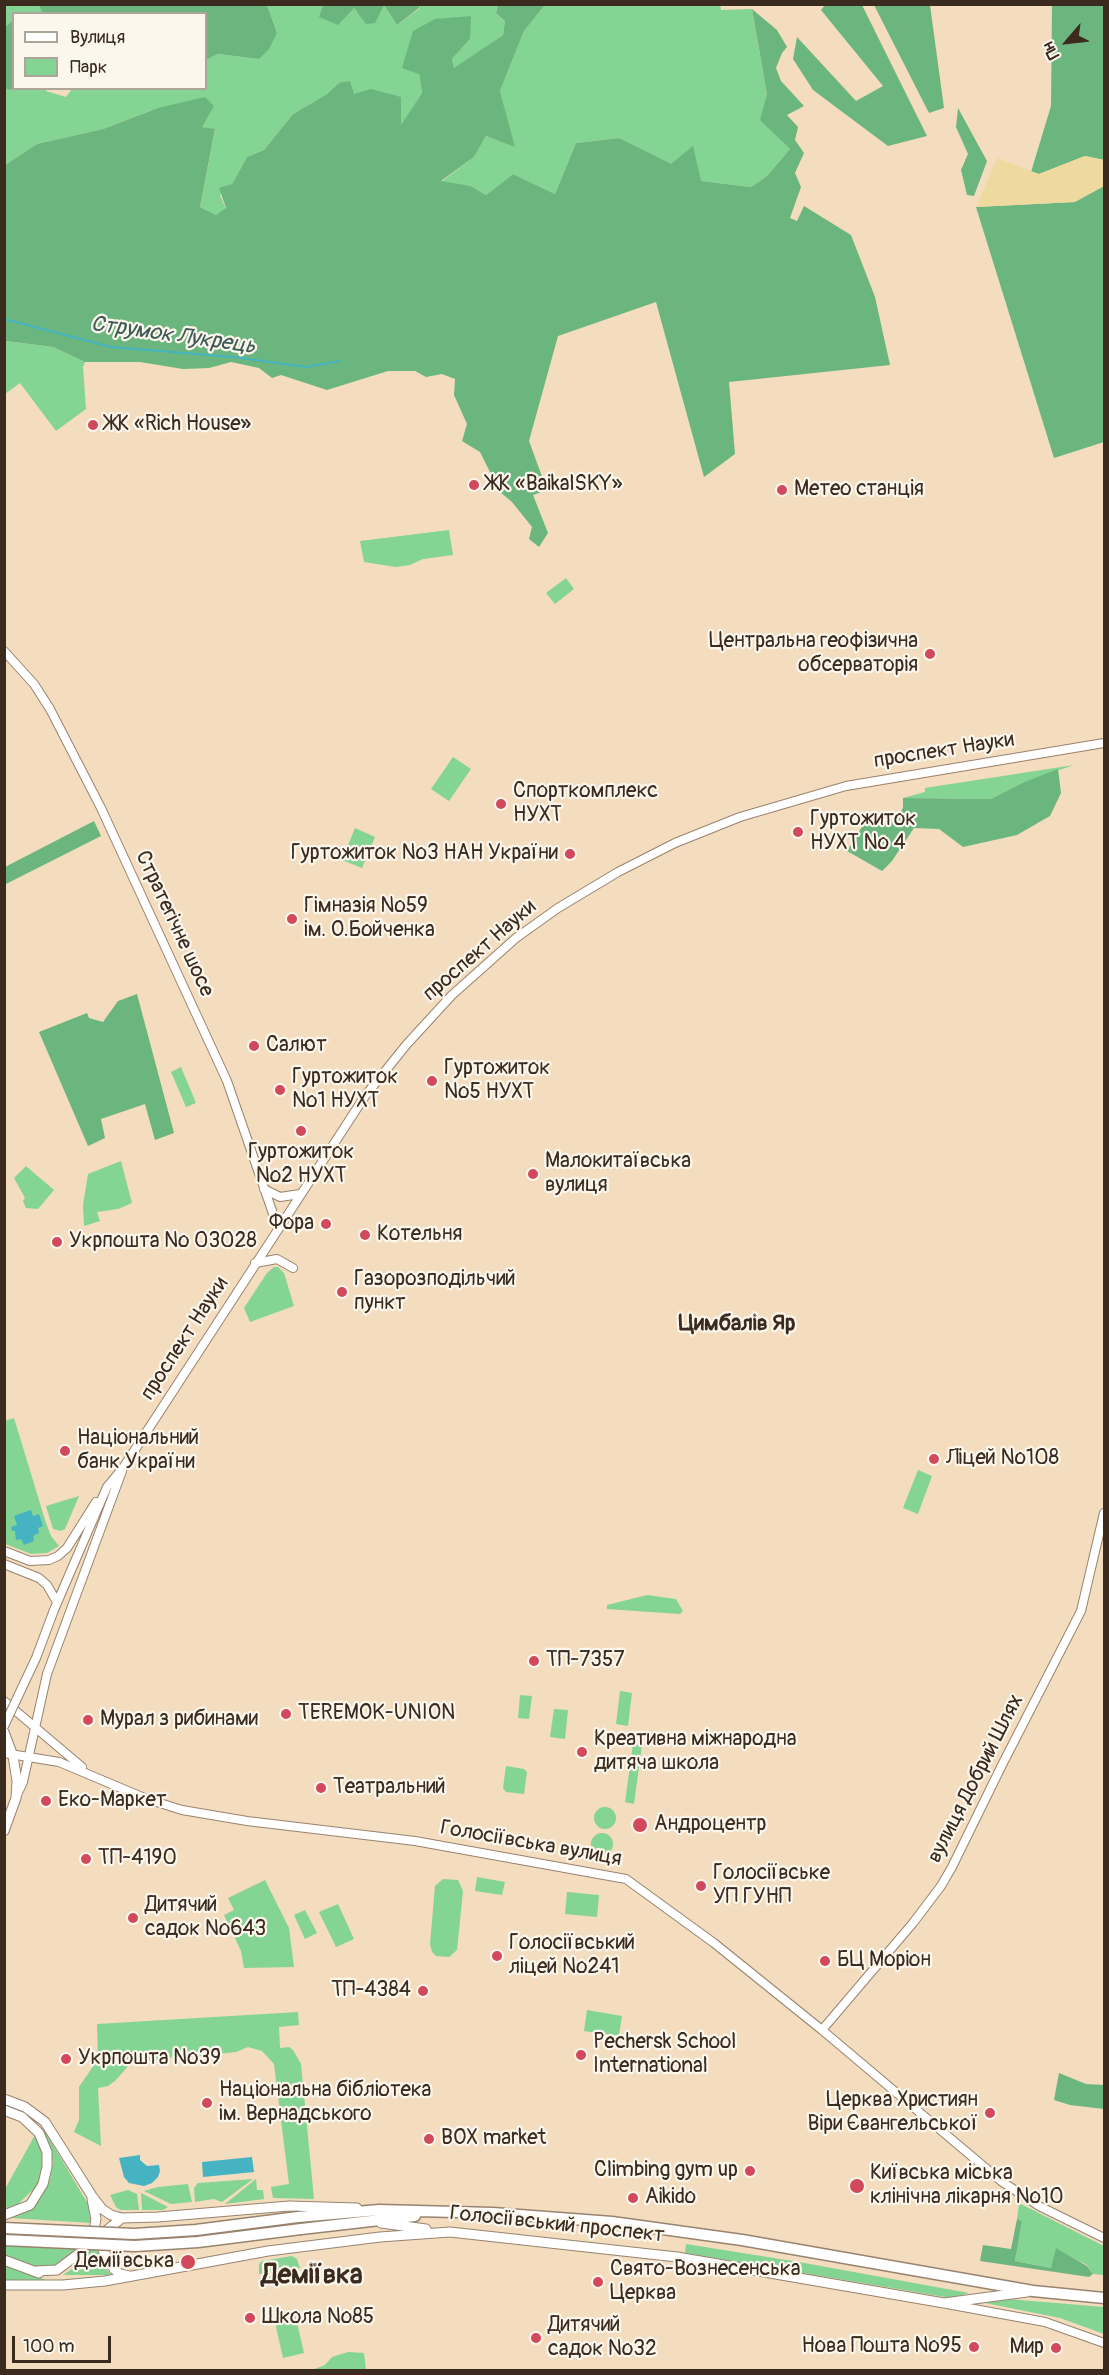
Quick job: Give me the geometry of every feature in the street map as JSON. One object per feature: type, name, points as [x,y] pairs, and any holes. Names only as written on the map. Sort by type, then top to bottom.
[{"type":"highway","name":"Голосіївський проспект","points":[[4,2228],[134,2234],[196,2230],[298,2217],[380,2210],[546,2216],[694,2233],[1033,2291],[1104,2298]]},
{"type":"highway","name":"Голосіївський проспект","points":[[4,2240],[135,2246],[198,2242],[460,2212]]},
{"type":"main road","name":"Стратегічне шосе","points":[[4,651],[29,678],[46,702],[99,804],[227,1082],[278,1228]]},
{"type":"main road","name":"проспект Науки","points":[[4,1726],[36,1658],[55,1606],[107,1487],[123,1468],[371,1088],[452,995],[516,939],[558,908],[602,880],[692,835],[801,798],[846,786],[1104,743]]},
{"type":"main road","points":[[263,1188],[280,1197],[300,1194]]},
{"type":"main road","points":[[255,1263],[277,1259],[293,1268]]},
{"type":"main road","name":"проспект Науки","points":[[4,1831],[23,1782],[47,1674],[123,1468]]},
{"type":"main road","points":[[4,1551],[30,1561],[49,1560],[58,1556],[67,1548],[107,1487]]},
{"type":"main road","name":"вулиця Добрий Шлях","points":[[822,2030],[920,1916],[952,1867],[1081,1611],[1104,1513]]},
{"type":"main road","points":[[4,1564],[39,1578],[47,1585],[55,1606]]},
{"type":"main road","name":"Голосіївська вулиця","points":[[4,1701],[92,1775]]},
{"type":"main road","points":[[4,1732],[9,1755],[16,1767],[16,1798]]},
{"type":"main road","name":"Голосіївська вулиця","points":[[9,1755],[60,1762],[147,1799],[182,1810],[247,1821],[415,1841],[626,1879],[714,1944],[822,2030],[1001,2181],[1040,2206],[1104,2238]]},
{"type":"main road","points":[[4,2099],[25,2107],[45,2122],[92,2196],[102,2209],[111,2215],[122,2218],[158,2217],[277,2206],[380,2210]]},
{"type":"main road","points":[[4,2110],[32,2124],[44,2141],[47,2160],[43,2184],[37,2196],[22,2210],[4,2215]]},
{"type":"main road","points":[[36,2271],[57,2270],[85,2249],[94,2230],[96,2219],[92,2196]]},
{"type":"main road","points":[[122,2218],[108,2230],[103,2239],[103,2250],[114,2269],[120,2274],[132,2277]]},
{"type":"main road","points":[[369,2221],[450,2232]]},
{"type":"main road","name":"Голосіївський проспект","points":[[4,2284],[63,2285],[132,2277],[268,2251],[380,2237],[450,2232],[677,2257],[944,2303],[1033,2291]]},
{"type":"main road","points":[[4,2260],[36,2271],[63,2285]]},
{"type":"main road","points":[[944,2303],[1045,2322],[1104,2343]]},
{"type":"green space","points":[[720,4],[721,10],[752,9],[767,94],[761,120],[790,149],[767,176],[751,187],[701,181],[619,138],[576,143],[555,194],[513,174],[486,195],[471,186],[441,182],[474,157],[486,136],[514,146],[500,91],[524,31],[545,5]]},
{"type":"green space","points":[[4,5],[39,5],[42,12],[12,12],[12,21],[6,26]]},
{"type":"green space","points":[[39,5],[267,5],[277,33],[269,49],[259,59],[218,54],[207,60],[207,12],[42,12]]},
{"type":"green space","points":[[267,5],[323,5],[320,17],[354,8],[366,23],[384,5],[397,25],[419,9],[420,5],[498,5],[496,13],[505,21],[503,35],[454,69],[452,59],[470,39],[419,74],[422,93],[401,126],[339,83],[327,94],[293,114],[264,150],[247,157],[232,184],[220,195],[226,209],[216,215],[200,207],[215,130],[202,127],[158,108],[103,129],[37,144],[5,165],[5,88],[9,90],[46,90],[66,97],[71,90],[207,90],[207,60],[218,54],[259,59],[277,33]]},
{"type":"green space","points":[[323,5],[384,5],[375,23],[366,24],[354,8],[338,25],[319,17]]},
{"type":"green space","points":[[384,5],[420,5],[397,25]]},
{"type":"green space","points":[[498,5],[545,5],[524,31],[500,91],[515,147],[486,136],[474,157],[441,181],[471,186],[486,195],[513,174],[555,194],[576,143],[619,138],[671,164],[693,146],[701,181],[751,187],[767,176],[790,149],[760,120],[767,94],[752,9],[777,30],[787,47],[776,68],[781,81],[804,106],[787,115],[798,127],[795,140],[804,153],[795,173],[801,187],[790,218],[797,221],[804,206],[851,235],[875,297],[890,365],[729,382],[735,454],[704,477],[656,302],[558,336],[529,441],[547,490],[533,495],[548,533],[539,547],[529,539],[532,527],[512,502],[500,492],[480,452],[462,441],[467,424],[454,395],[455,379],[442,374],[426,377],[415,371],[388,371],[327,390],[281,375],[272,378],[259,368],[231,362],[209,368],[183,369],[140,362],[85,362],[53,347],[5,341],[5,165],[37,144],[103,129],[158,108],[205,97],[214,106],[202,127],[215,129],[200,207],[216,215],[226,208],[219,188],[232,184],[247,157],[264,150],[293,114],[327,94],[339,83],[350,81],[354,94],[371,89],[401,97],[401,125],[422,93],[419,74],[402,68],[413,31],[435,19],[471,16],[470,39],[452,59],[454,68],[503,35],[505,21],[496,13]]},
{"type":"green space","points":[[825,5],[862,5],[927,136],[888,146],[813,90],[793,59],[797,37],[856,101],[883,86],[821,10]]},
{"type":"green space","points":[[874,5],[930,5],[944,108],[929,113]]},
{"type":"green space","points":[[1052,5],[1104,5],[1104,160],[1085,156],[1039,174],[1031,172],[1051,106]]},
{"type":"green space","points":[[12,21],[12,90],[9,90],[5,88],[5,24],[6,26]]},
{"type":"green space","points":[[958,108],[987,161],[974,196],[967,195],[961,170],[968,154],[956,127]]},
{"type":"green space","points":[[1104,186],[1104,442],[1054,458],[976,207],[1074,202]]},
{"type":"green space","points":[[5,341],[53,347],[85,362],[83,367],[86,409],[56,431],[20,383],[5,394]]},
{"type":"green space","points":[[449,530],[453,555],[423,559],[410,565],[396,567],[364,562],[360,541]]},
{"type":"green space","points":[[566,578],[574,589],[555,604],[546,593]]},
{"type":"green space","points":[[453,757],[471,769],[449,801],[431,789]]},
{"type":"green space","points":[[1074,765],[1022,783],[991,799],[903,798],[925,792],[925,788]]},
{"type":"green space","points":[[1058,769],[1061,793],[1050,816],[1017,835],[963,847],[939,829],[914,828],[892,861],[882,871],[847,851],[863,825],[894,820],[903,808],[903,798],[991,799],[1022,783]]},
{"type":"green space","points":[[94,821],[101,836],[6,884],[5,867]]},
{"type":"green space","points":[[355,828],[375,837],[362,868],[342,860]]},
{"type":"green space","points":[[137,994],[174,1133],[155,1140],[145,1104],[101,1119],[105,1138],[88,1146],[39,1032],[87,1013],[89,1018],[103,1022],[118,1001]]},
{"type":"green space","points":[[181,1067],[196,1103],[186,1107],[171,1072]]},
{"type":"green space","points":[[121,1161],[132,1203],[118,1209],[97,1212],[100,1221],[84,1226],[83,1205],[88,1174]]},
{"type":"green space","points":[[26,1166],[54,1190],[38,1209],[26,1208],[23,1201],[25,1198],[14,1178]]},
{"type":"green space","points":[[274,1267],[278,1267],[284,1273],[294,1306],[250,1322],[244,1308],[267,1273]]},
{"type":"green space","points":[[14,1418],[46,1523],[51,1536],[59,1546],[47,1553],[31,1554],[5,1544],[4,1421]]},
{"type":"green space","points":[[918,1470],[932,1476],[918,1514],[903,1508]]},
{"type":"green space","points":[[79,1496],[65,1529],[61,1531],[53,1529],[46,1506]]},
{"type":"green space","points":[[647,1595],[676,1599],[683,1611],[680,1614],[607,1609],[607,1605]]},
{"type":"green space","points":[[620,1691],[632,1693],[628,1726],[616,1724]]},
{"type":"green space","points":[[520,1695],[532,1696],[529,1719],[518,1718]]},
{"type":"green space","points":[[554,1709],[568,1710],[565,1739],[550,1737]]},
{"type":"green space","points":[[633,1744],[642,1745],[634,1804],[625,1802]]},
{"type":"green space","points":[[506,1766],[524,1769],[527,1772],[524,1794],[506,1792],[503,1788]]},
{"type":"green space","points":[[605,1807],[615,1814],[616,1818],[609,1828],[605,1829],[595,1822],[594,1818],[601,1808]]},
{"type":"green space","points":[[602,1833],[610,1836],[613,1844],[610,1852],[602,1855],[594,1852],[591,1844],[594,1836]]},
{"type":"green space","points":[[477,1877],[505,1882],[502,1895],[475,1891]]},
{"type":"green space","points":[[443,1879],[458,1880],[463,1891],[457,1950],[449,1957],[436,1956],[430,1944],[435,1886]]},
{"type":"green space","points":[[265,1880],[289,1928],[294,1967],[244,1968],[241,1951],[224,1915],[234,1910],[228,1898]]},
{"type":"green space","points":[[567,1892],[599,1895],[597,1917],[565,1914]]},
{"type":"green space","points":[[338,1904],[354,1939],[336,1947],[319,1912]]},
{"type":"green space","points":[[305,1910],[317,1933],[305,1939],[294,1915]]},
{"type":"green space","points":[[587,2010],[622,2016],[619,2036],[584,2031]]},
{"type":"green space","points":[[298,2012],[299,2025],[279,2027],[280,2048],[289,2047],[293,2050],[301,2064],[314,2199],[273,2198],[271,2187],[289,2184],[274,2064],[262,2051],[248,2047],[236,2052],[190,2057],[187,2051],[176,2051],[170,2059],[131,2063],[115,2081],[108,2086],[98,2088],[101,2146],[74,2132],[79,2120],[79,2087],[98,2059],[97,2024]]},
{"type":"green space","points":[[1059,2073],[1086,2084],[1104,2085],[1104,2109],[1070,2105],[1054,2100]]},
{"type":"green space","points":[[43,2128],[88,2204],[91,2223],[11,2218],[29,2208],[43,2192],[50,2179],[53,2163]]},
{"type":"green space","points":[[35,2135],[43,2153],[43,2165],[37,2186],[17,2205],[5,2208],[5,2189]]},
{"type":"green space","points":[[253,2179],[222,2202],[214,2199],[195,2202],[194,2188],[198,2183]]},
{"type":"green space","points":[[256,2179],[257,2190],[263,2190],[264,2199],[225,2204]]},
{"type":"green space","points":[[188,2184],[192,2202],[171,2204],[144,2191],[158,2187]]},
{"type":"green space","points":[[128,2190],[137,2194],[139,2210],[120,2210],[116,2207],[110,2195]]},
{"type":"green space","points":[[141,2193],[168,2207],[163,2210],[142,2210]]},
{"type":"green space","points":[[1019,2203],[1104,2246],[1104,2275],[1093,2274],[1087,2265],[1056,2249],[1052,2268],[1015,2261],[1022,2221],[1017,2219]]},
{"type":"green space","points":[[1017,2219],[1022,2221],[1015,2261],[1051,2268],[1056,2248],[1087,2266],[1093,2274],[1089,2277],[980,2261],[983,2245],[1011,2249]]},
{"type":"green space","points":[[5,2242],[80,2248],[63,2262],[48,2267],[37,2267],[5,2256]]},
{"type":"green space","points":[[686,2244],[969,2293],[951,2298],[685,2253]]},
{"type":"green space","points":[[90,2249],[97,2249],[111,2275],[63,2275],[82,2262]]},
{"type":"green space","points":[[292,2256],[297,2259],[300,2268],[259,2274],[259,2264],[262,2261]]},
{"type":"green space","points":[[4,2264],[34,2275],[50,2282],[5,2281]]},
{"type":"green space","points":[[300,2272],[302,2277],[260,2286],[259,2278]]},
{"type":"green space","points":[[1008,2299],[1104,2307],[1104,2334],[1060,2318],[985,2303]]},
{"type":"green space","points":[[295,2314],[304,2353],[283,2358],[274,2318]]},
{"type":"green space","points":[[348,2352],[364,2353],[366,2370],[312,2370],[325,2365],[332,2357]]},
{"type":"sand","points":[[1085,156],[1104,160],[1104,186],[1075,202],[976,207],[997,158],[1039,174]]},
{"type":"water","points":[[31,1510],[33,1516],[39,1514],[43,1526],[38,1528],[39,1533],[33,1536],[34,1541],[24,1545],[21,1539],[16,1540],[15,1531],[12,1531],[11,1527],[17,1525],[14,1516]]},
{"type":"water","points":[[140,2155],[140,2160],[147,2166],[159,2165],[160,2171],[152,2183],[144,2186],[129,2183],[124,2177],[119,2158]]},
{"type":"water","points":[[252,2157],[254,2172],[203,2177],[202,2162]]},
{"type":"waterway","name":"Струмок Лукрець","points":[[4,319],[111,347],[234,357],[306,367],[340,361]]},
{"type":"place","name":"ЖК «Rich House»","points":[[93,425]]},
{"type":"place","name":"ЖК «BaikalSKY»","points":[[474,485]]},
{"type":"place","name":"Метео станція","points":[[782,490]]},
{"type":"place","name":"Центральна геофізична обсерваторія","points":[[930,654]]},
{"type":"place","name":"Спорткомплекс НУХТ","points":[[501,804]]},
{"type":"place","name":"Гуртожиток НУХТ № 4","points":[[798,832]]},
{"type":"place","name":"Гуртожиток №3 НАН України","points":[[570,854]]},
{"type":"place","name":"Гімназія №59 ім. О.Бойченка","points":[[292,919]]},
{"type":"place","name":"Салют","points":[[254,1046]]},
{"type":"place","name":"Гуртожиток №5 НУХТ","points":[[432,1081]]},
{"type":"place","name":"Гуртожиток №1 НУХТ","points":[[280,1090]]},
{"type":"place","name":"Гуртожиток №2 НУХТ","points":[[301,1131]]},
{"type":"place","name":"Малокитаївська вулиця","points":[[533,1174]]},
{"type":"place","name":"Фора","points":[[326,1224]]},
{"type":"place","name":"Котельня","points":[[365,1235]]},
{"type":"place","name":"Укрпошта № 03028","points":[[57,1242]]},
{"type":"place","name":"Газорозподільчий пункт","points":[[342,1292]]},
{"type":"place","name":"Національний банк України","points":[[65,1451]]},
{"type":"place","name":"Ліцей №108","points":[[934,1459]]},
{"type":"place","name":"ТП-7357","points":[[534,1661]]},
{"type":"place","name":"TEREMOK-UNION","points":[[286,1714]]},
{"type":"place","name":"Мурал з рибинами","points":[[88,1720]]},
{"type":"place","name":"Креативна міжнародна дитяча школа","points":[[582,1752]]},
{"type":"place","name":"Театральний","points":[[321,1788]]},
{"type":"place","name":"Еко-Маркет","points":[[46,1801]]},
{"type":"place","name":"Андроцентр","points":[[640,1825]]},
{"type":"place","name":"ТП-4190","points":[[86,1859]]},
{"type":"place","name":"Голосіївське УП ГУНП","points":[[701,1886]]},
{"type":"place","name":"Дитячий садок №643","points":[[133,1918]]},
{"type":"place","name":"Голосіївський ліцей №241","points":[[497,1956]]},
{"type":"place","name":"БЦ Моріон","points":[[825,1961]]},
{"type":"place","name":"ТП-4384","points":[[423,1991]]},
{"type":"place","name":"Pechersk School International","points":[[581,2055]]},
{"type":"place","name":"Укрпошта №39","points":[[66,2059]]},
{"type":"place","name":"Національна бібліотека ім. Вернадського","points":[[207,2103]]},
{"type":"place","name":"Церква Християн Віри Євангельської","points":[[990,2113]]},
{"type":"place","name":"BOX market","points":[[429,2139]]},
{"type":"place","name":"Climbing gym up","points":[[750,2171]]},
{"type":"place","name":"Київська міська клінічна лікарня №10","points":[[857,2186]]},
{"type":"place","name":"Aikido","points":[[633,2198]]},
{"type":"place","name":"Деміївська","points":[[188,2262]]},
{"type":"place","name":"Свято-Вознесенська Церква","points":[[598,2282]]},
{"type":"place","name":"Школа №85","points":[[250,2318]]},
{"type":"place","name":"Дитячий садок №32","points":[[536,2338]]},
{"type":"place","name":"Нова Пошта №95","points":[[974,2347]]},
{"type":"place","name":"Мир","points":[[1056,2348]]},
{"type":"district","name":"Цимбалів Яр","points":[[737,1324]]},
{"type":"district","name":"Деміївка","points":[[312,2276]]}]
